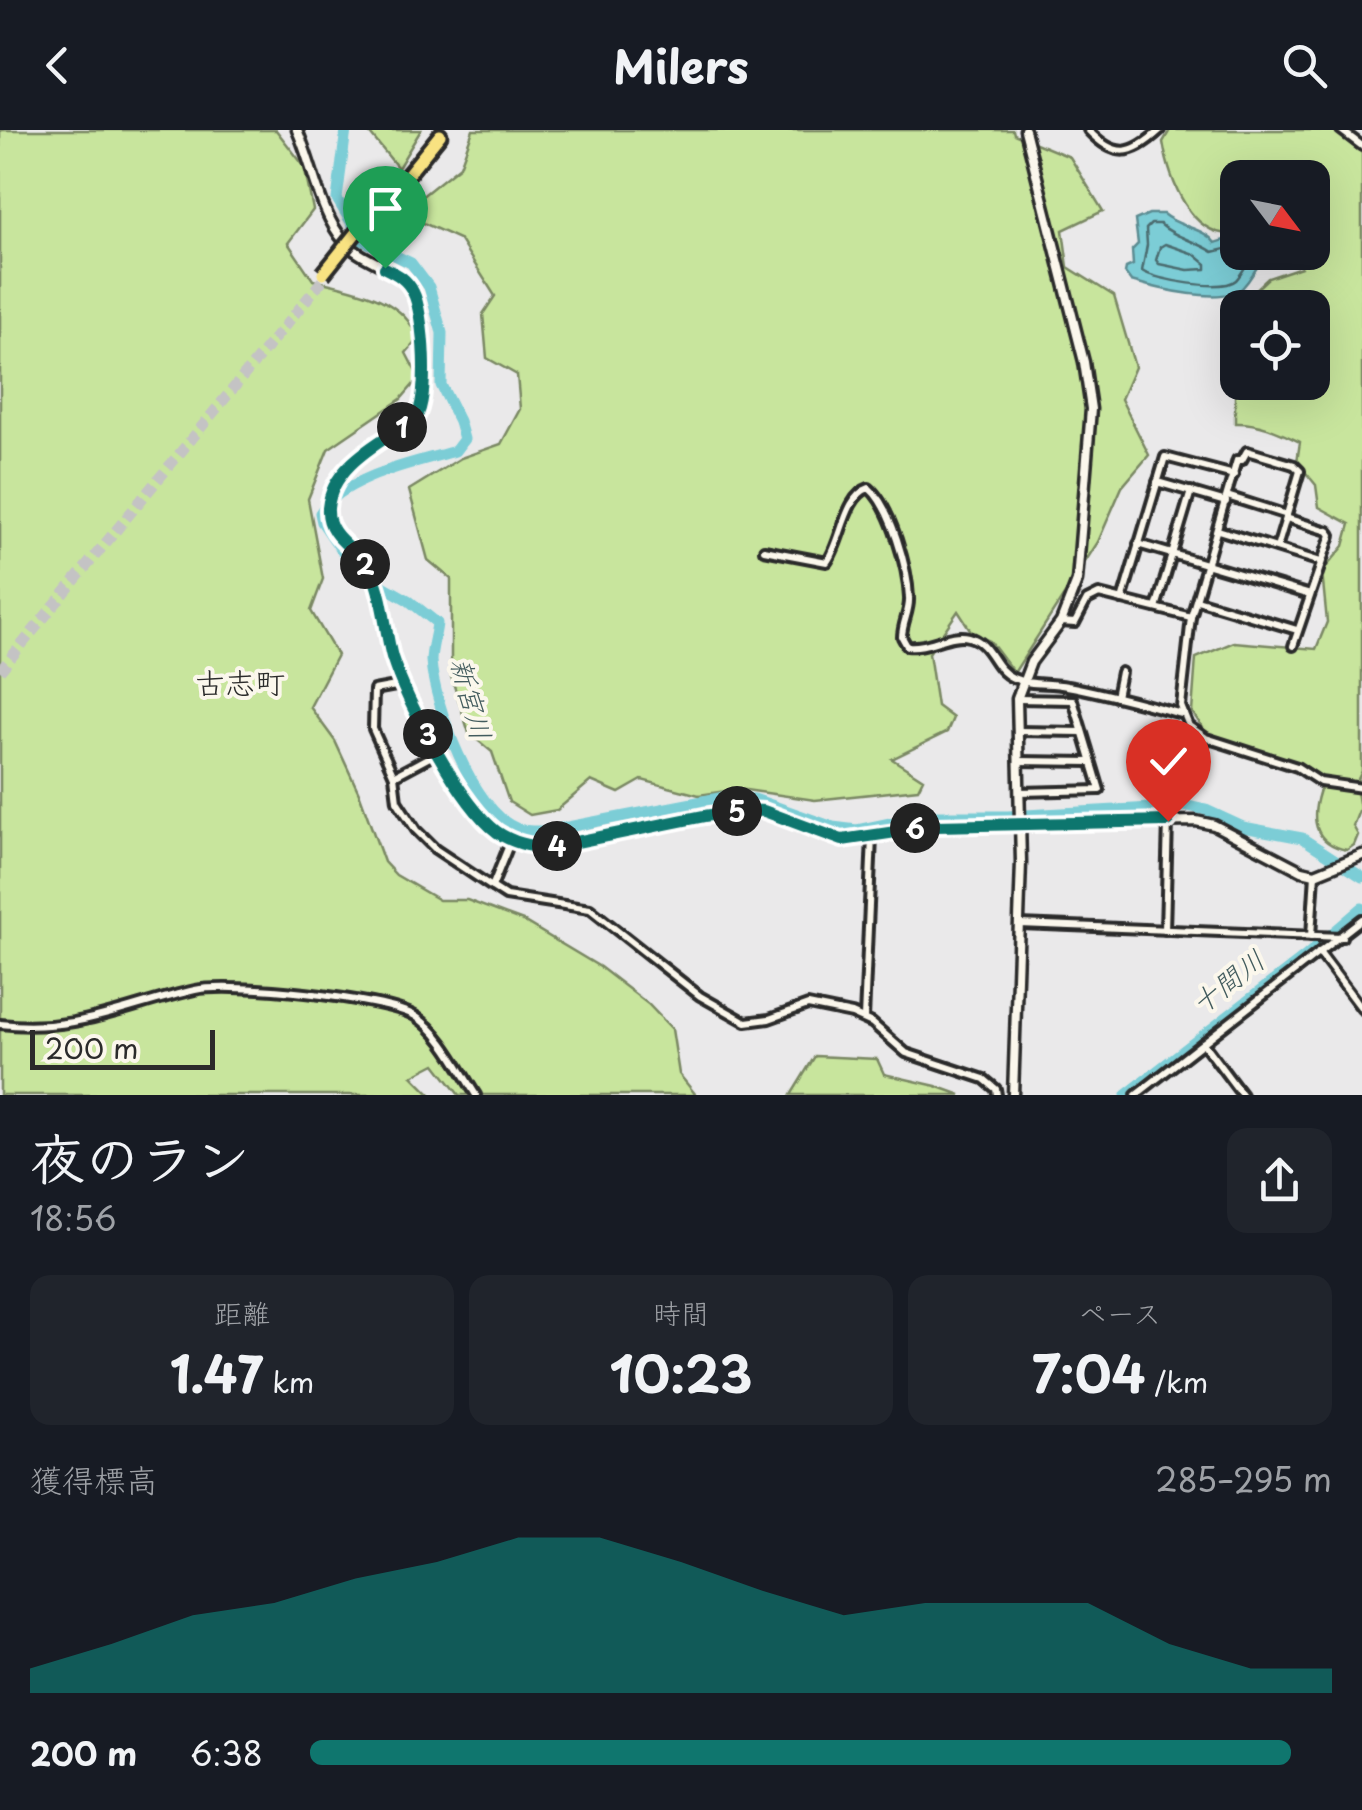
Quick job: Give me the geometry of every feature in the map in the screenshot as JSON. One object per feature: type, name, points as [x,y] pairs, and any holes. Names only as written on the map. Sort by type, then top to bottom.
[{"type":"highway","points":[[324,275],[438,134]]},
{"type":"street","points":[[296,130],[342,239],[369,260],[406,280],[418,302],[422,332],[421,408],[412,422],[384,438],[339,476],[328,512],[334,533],[374,577],[401,685],[438,752],[472,806],[511,840],[547,848],[746,810],[764,811],[842,840],[1020,818],[1168,821],[1214,824],[1302,871],[1315,874],[1362,855]]},
{"type":"street","points":[[1012,1095],[1020,924],[1017,700],[1031,662],[1061,622],[1077,581],[1091,409],[1084,362],[1025,130]]},
{"type":"street","points":[[1088,130],[1110,149],[1120,152],[1137,148],[1160,130]]},
{"type":"street","points":[[1341,130],[1362,146]]},
{"type":"street","points":[[1276,548],[1300,471],[1294,465],[1248,451],[1242,460],[1237,460],[1191,617],[1186,638],[1182,714],[1189,726],[1206,738],[1298,767],[1320,782],[1362,788]]},
{"type":"street","points":[[1122,600],[1163,461],[1169,456],[1234,475]]},
{"type":"street","points":[[1157,482],[1328,531],[1330,535],[1293,646]]},
{"type":"street","points":[[764,550],[828,562],[858,493],[863,488],[872,490],[895,534],[907,584],[910,601],[902,628],[908,646],[917,648],[970,637],[988,648],[1002,672],[1022,681],[1056,684],[1182,714]]},
{"type":"street","points":[[1156,608],[1190,491]]},
{"type":"street","points":[[1218,530],[1321,562]]},
{"type":"street","points":[[1138,544],[1310,595]]},
{"type":"street","points":[[1061,622],[1075,623],[1094,596],[1191,617]]},
{"type":"street","points":[[1196,600],[1297,630]]},
{"type":"street","points":[[1116,697],[1121,672]]},
{"type":"street","points":[[401,685],[374,690],[373,729],[394,776],[397,801],[416,830],[435,849],[506,896],[590,909],[700,996],[746,1022],[791,1013],[808,1005],[864,1018],[906,1053],[984,1079],[996,1089],[997,1095]]},
{"type":"street","points":[[1017,700],[1073,700],[1100,790],[1020,792]]},
{"type":"street","points":[[1018,731],[1082,732]]},
{"type":"street","points":[[394,776],[438,752]]},
{"type":"street","points":[[1019,762],[1091,762]]},
{"type":"street","points":[[1165,930],[1168,821]]},
{"type":"street","points":[[864,1018],[872,837]]},
{"type":"street","points":[[492,888],[511,840]]},
{"type":"street","points":[[1311,936],[1315,874]]},
{"type":"street","points":[[1136,1095],[1362,919]]},
{"type":"street","points":[[1020,924],[1342,937]]},
{"type":"street","points":[[1319,952],[1362,1009]]},
{"type":"street","points":[[0,1024],[75,1024],[221,986],[378,1004],[418,1018],[440,1041],[476,1095]]},
{"type":"street","points":[[1203,1043],[1242,1095]]},
{"type":"green space","points":[[0,130],[276,130],[304,166],[313,210],[288,243],[313,280],[375,297],[401,313],[418,339],[406,353],[419,378],[401,399],[328,449],[308,499],[323,579],[311,611],[337,655],[310,707],[335,741],[384,862],[396,875],[439,900],[467,900],[523,921],[600,967],[648,1004],[672,1029],[679,1074],[696,1095],[459,1095],[435,1064],[412,1076],[431,1095],[0,1095]]},
{"type":"green space","points":[[367,130],[421,130],[398,168]]},
{"type":"green space","points":[[473,130],[1013,130],[1014,134],[1070,157],[1103,211],[1063,230],[1068,267],[1114,296],[1135,367],[1121,399],[1149,455],[1122,487],[1098,542],[1014,673],[990,641],[973,634],[958,611],[929,653],[937,706],[953,718],[947,732],[892,759],[923,779],[918,789],[815,800],[739,789],[699,795],[642,780],[619,793],[591,781],[557,810],[530,815],[509,802],[492,752],[469,733],[451,676],[451,579],[428,560],[409,490],[461,458],[501,444],[520,409],[517,375],[487,358],[483,314],[495,296],[459,239],[401,213],[460,166]]},
{"type":"green space","points":[[1170,130],[1334,130],[1362,153],[1362,771],[1355,785],[1322,779],[1299,763],[1207,734],[1192,712],[1196,658],[1234,642],[1316,649],[1327,622],[1322,572],[1344,546],[1350,524],[1319,507],[1316,485],[1297,462],[1300,442],[1260,426],[1235,423],[1235,400],[1330,400],[1330,290],[1255,290],[1268,278],[1292,270],[1330,270],[1330,160],[1220,160],[1220,233],[1207,227],[1185,204],[1163,142]]},
{"type":"green space","points":[[1321,787],[1357,792],[1360,808],[1353,826],[1358,835],[1347,850],[1335,847],[1320,835],[1315,818]]},
{"type":"green space","points":[[815,1056],[877,1059],[884,1074],[961,1095],[791,1095]]},
{"type":"water","points":[[1163,214],[1215,243],[1220,241],[1220,270],[1256,270],[1243,287],[1220,290],[1220,295],[1189,294],[1131,281],[1125,273],[1133,265],[1132,250],[1138,244],[1135,220]]},
{"type":"waterway","name":"新宮川","points":[[346,130],[337,199],[362,240],[411,263],[429,287],[442,333],[441,385],[464,439],[455,451],[362,480],[331,500],[320,513],[322,522],[355,570],[408,600],[437,623],[431,661],[439,703],[458,755],[485,801],[500,818],[516,828],[547,831],[724,797],[754,799],[833,827],[857,830],[924,816],[1008,816],[1188,806],[1243,827],[1302,838],[1362,877]]},
{"type":"waterway","name":"十間川","points":[[1126,1095],[1362,908]]},
{"type":"tunnel","points":[[0,671],[326,276]]},
{"type":"district","name":"古志町","points":[[240,684]]},
{"type":"route","points":[[385,268],[406,280],[418,302],[422,332],[421,408],[412,422],[384,438],[339,476],[328,512],[334,533],[374,577],[391,652],[411,706],[472,806],[498,832],[527,846],[547,848],[746,810],[764,811],[842,840],[936,826],[1168,821]]}]
